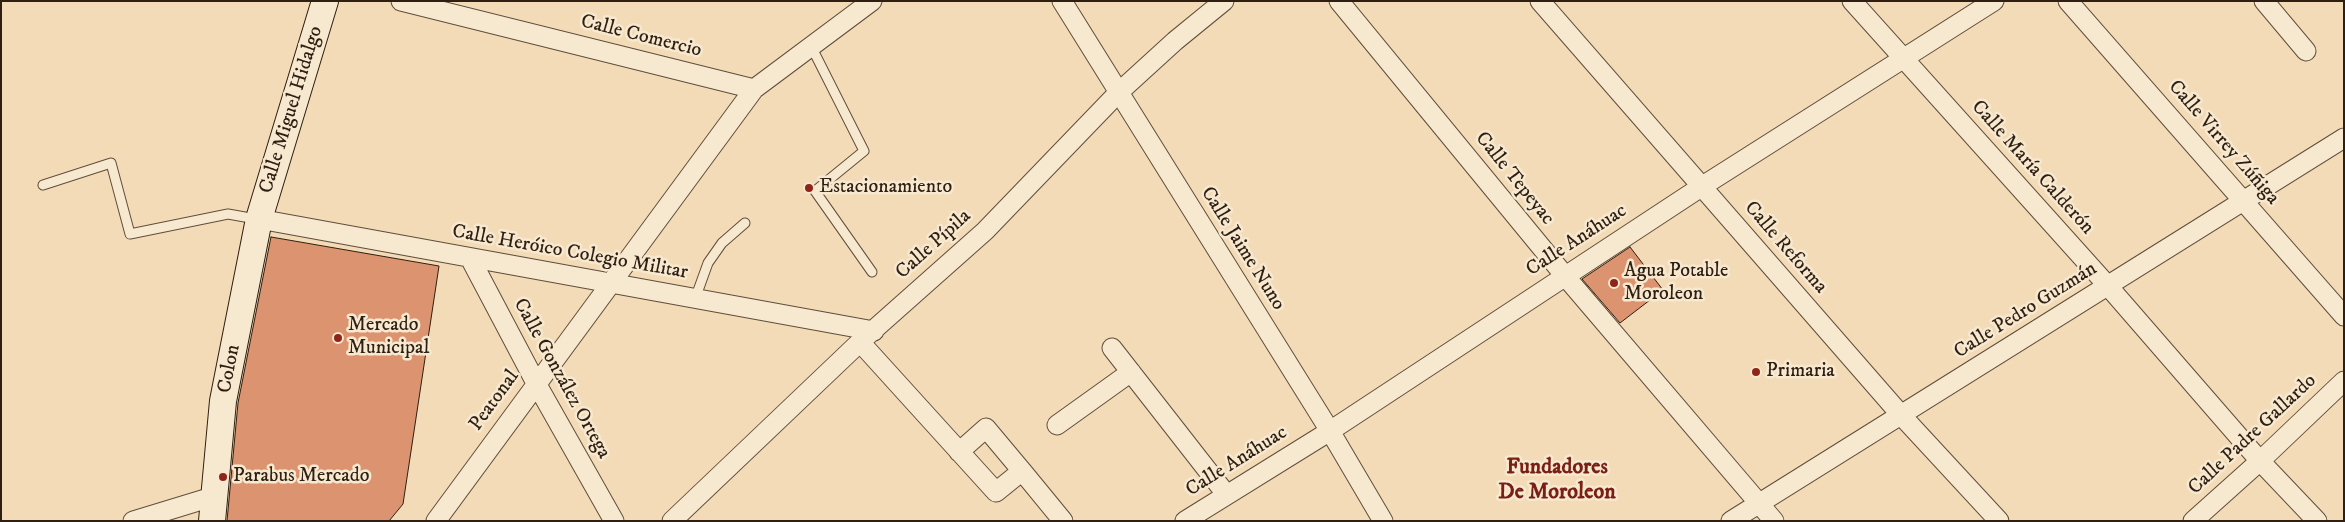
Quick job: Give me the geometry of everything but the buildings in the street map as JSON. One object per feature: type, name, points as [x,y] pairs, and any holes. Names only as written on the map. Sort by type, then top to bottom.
[{"type":"street","name":"Calle Miguel Hidalgo","points":[[259,219],[325,1]]},
{"type":"street","name":"Calle Comercio","points":[[402,1],[754,88]]},
{"type":"street","name":"Peatonal","points":[[436,521],[754,88],[872,1]]},
{"type":"street","name":"Calle Jaime Nuno","points":[[1062,1],[1330,431],[1383,521]]},
{"type":"street","name":"Calle Pípila","points":[[672,521],[867,336],[985,231],[1118,93],[1175,41],[1224,1]]},
{"type":"street","name":"Calle Tepeyac","points":[[1339,1],[1565,276],[1774,521]]},
{"type":"street","name":"Calle Reforma","points":[[1540,1],[1901,415],[1999,521]]},
{"type":"street","name":"Calle María Calderón","points":[[1852,1],[2108,286],[2260,461],[2317,521]]},
{"type":"street","name":"Calle Anáhuac","points":[[1185,521],[1330,431],[1701,187],[1994,1]]},
{"type":"street","name":"Calle Virrey Zúñiga","points":[[2068,1],[2344,316]]},
{"type":"street","points":[[2264,1],[2306,51]]},
{"type":"street","name":"Calle Pedro Guzmán","points":[[1731,521],[2344,138]]},
{"type":"street","name":"Calle Heróico Colegio Militar","points":[[259,219],[695,299],[867,336]]},
{"type":"street","name":"Colon","points":[[214,508],[224,401],[259,219]]},
{"type":"street","name":"Calle González Ortega","points":[[470,258],[536,384],[614,521]]},
{"type":"street","points":[[867,336],[960,452],[996,492],[1022,471]]},
{"type":"street","points":[[1112,348],[1226,494]]},
{"type":"street","points":[[1057,425],[1131,372]]},
{"type":"street","name":"Calle Padre Gallardo","points":[[2193,521],[2260,461],[2344,381]]},
{"type":"street","points":[[960,452],[986,428],[1063,521]]},
{"type":"street","points":[[133,521],[214,508]]},
{"type":"lane","points":[[811,46],[864,151],[815,191],[872,272]]},
{"type":"lane","points":[[43,184],[111,163],[130,234],[228,214],[259,219]]},
{"type":"lane","points":[[695,299],[708,263],[722,243],[745,223]]},
{"type":"place","name":"Estacionamiento","points":[[809,188]]},
{"type":"place","name":"Agua Potable Moroleon","points":[[1614,283]]},
{"type":"place","name":"Mercado Municipal","points":[[338,338]]},
{"type":"place","name":"Primaria","points":[[1756,372]]},
{"type":"place","name":"Parabus Mercado","points":[[223,477]]},
{"type":"district","name":"Fundadores De Moroleon","points":[[1557,480]]}]
